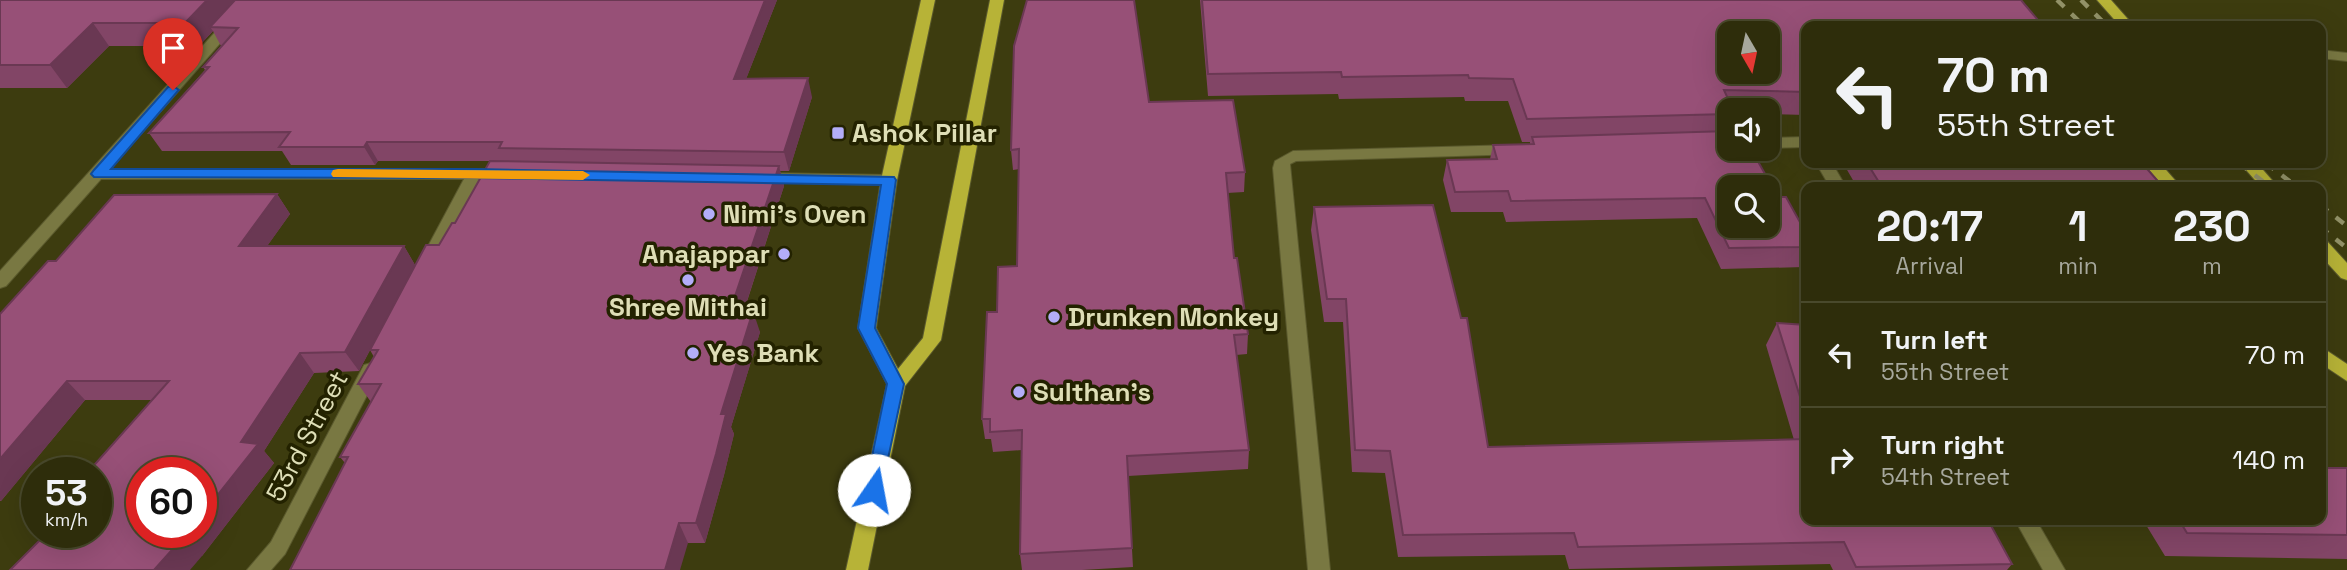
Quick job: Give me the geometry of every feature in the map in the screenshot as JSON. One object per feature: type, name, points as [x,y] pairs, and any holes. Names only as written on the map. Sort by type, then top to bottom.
[{"type":"main road","points":[[896,384],[867,328],[889,180],[928,0]]},
{"type":"main road","points":[[857,570],[896,384],[932,340],[997,0]]},
{"type":"main road","points":[[2104,0],[2123,21]]},
{"type":"main road","points":[[2156,168],[2168,182]]},
{"type":"main road","points":[[2253,168],[2265,182]]},
{"type":"main road","points":[[2326,251],[2347,274]]},
{"type":"main road","points":[[2326,358],[2347,374]]},
{"type":"street","points":[[0,282],[253,4]]},
{"type":"street","points":[[2326,55],[2347,57]]},
{"type":"street","points":[[1780,143],[1801,142]]},
{"type":"street","points":[[1320,570],[1281,168],[1283,161],[1293,156],[1537,149]]},
{"type":"street","points":[[99,174],[516,174]]},
{"type":"street","points":[[418,282],[475,174]]},
{"type":"street","points":[[737,178],[889,180]]},
{"type":"street","name":"53rd Street","points":[[258,570],[278,548],[379,355]]},
{"type":"street","points":[[2028,525],[2054,570]]},
{"type":"street","points":[[265,570],[278,548]]},
{"type":"building","points":[[0,0],[207,0],[185,23],[93,23],[50,65],[0,65]]},
{"type":"building","points":[[235,0],[765,0],[734,79],[808,78],[784,152],[499,148],[502,142],[367,142],[364,147],[279,147],[290,132],[149,133],[209,67],[203,67],[238,28],[210,27]]},
{"type":"building","points":[[1027,0],[1134,0],[1149,102],[1233,100],[1245,172],[1226,173],[1234,258],[1237,258],[1248,334],[1234,335],[1249,450],[1127,456],[1132,548],[1020,554],[1022,430],[990,432],[990,419],[982,419],[987,312],[997,312],[998,267],[1017,266],[1019,149],[1011,150],[1014,46]]},
{"type":"building","points":[[1202,0],[2021,0],[2039,21],[1801,21],[1801,92],[1724,90],[1728,98],[1717,98],[1717,114],[1527,119],[1513,79],[1469,78],[1468,75],[1342,77],[1341,72],[1208,74]]},
{"type":"building","points":[[1717,131],[1717,161],[1758,161],[1766,175],[1717,175],[1717,223],[1705,198],[1511,201],[1508,191],[1455,192],[1447,160],[1497,159],[1493,145],[1534,144],[1532,137]]},
{"type":"building","points":[[490,161],[779,166],[730,311],[753,311],[721,414],[726,414],[696,523],[679,523],[665,570],[290,570],[348,457],[340,457],[381,384],[358,384],[378,350],[370,350],[426,245],[439,245],[452,223],[455,223]]},
{"type":"building","points":[[1870,168],[2146,168],[2159,182],[1879,182]]},
{"type":"building","points":[[277,194],[239,246],[404,246],[345,352],[300,353],[241,442],[258,444],[217,496],[217,457],[126,457],[126,548],[174,548],[154,570],[10,570],[32,548],[112,548],[112,457],[101,457],[169,381],[67,381],[0,459],[0,314],[48,261],[56,261],[114,195]]},
{"type":"building","points":[[1780,197],[1786,197],[1801,224],[1801,247],[1729,248],[1724,238],[1780,238]]},
{"type":"building","points":[[1433,205],[1461,318],[1467,318],[1488,447],[1801,439],[1801,525],[1991,525],[2012,564],[1856,567],[1844,542],[1578,547],[1574,533],[1403,535],[1390,451],[1355,450],[1346,299],[1327,299],[1314,207]]},
{"type":"building","points":[[1777,323],[1801,325],[1801,400]]},
{"type":"building","points":[[2326,467],[2347,468],[2347,535],[2187,533],[2182,525],[2326,525]]},
{"type":"railway","points":[[2057,0],[2079,21]]},
{"type":"railway","points":[[2081,0],[2102,21]]},
{"type":"railway","points":[[2245,168],[2264,182]]},
{"type":"railway","points":[[2272,168],[2291,182]]},
{"type":"railway","points":[[2326,210],[2347,226]]},
{"type":"railway","points":[[2326,232],[2347,248]]},
{"type":"slow traffic","points":[[338,174],[583,175]]},
{"type":"place","name":"Ashok Pillar","points":[[838,133]]},
{"type":"place","name":"Nimi's Oven","points":[[709,214]]},
{"type":"place","name":"Anajappar","points":[[784,254]]},
{"type":"place","name":"Shree Mithai","points":[[688,280]]},
{"type":"place","name":"Drunken Monkey","points":[[1054,317]]},
{"type":"place","name":"Yes Bank","points":[[693,353]]},
{"type":"place","name":"Sulthan's","points":[[1019,392]]},
{"type":"route","points":[[173,90],[99,174],[475,174],[889,180],[867,328],[896,384],[874,490]]}]
